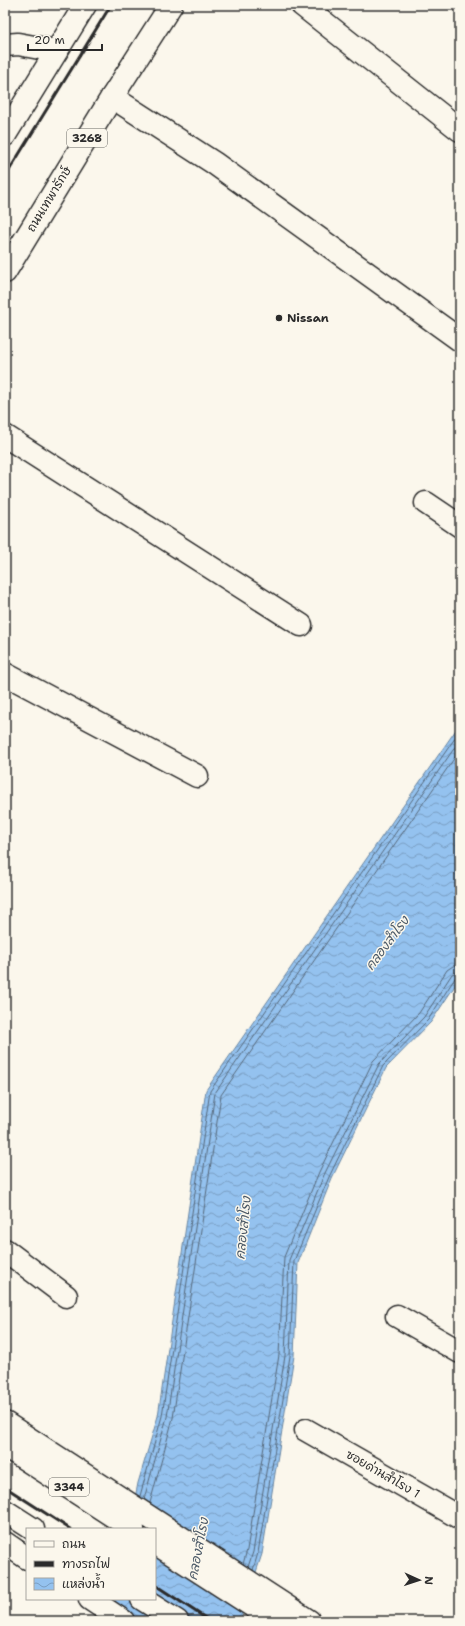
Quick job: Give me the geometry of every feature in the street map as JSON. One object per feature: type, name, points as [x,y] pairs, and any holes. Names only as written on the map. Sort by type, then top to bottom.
[{"type":"main road","points":[[5,135],[85,5]]},
{"type":"main road","name":"ถนนเทพารักษ์","points":[[5,272],[112,97],[171,5]]},
{"type":"main road","points":[[302,5],[460,130]]},
{"type":"main road","points":[[5,45],[18,44],[56,51]]},
{"type":"main road","points":[[112,97],[214,163],[460,340]]},
{"type":"main road","points":[[5,436],[301,625]]},
{"type":"main road","points":[[426,503],[460,526]]},
{"type":"main road","points":[[5,674],[197,776]]},
{"type":"main road","points":[[5,1250],[66,1296]]},
{"type":"main road","points":[[397,1316],[460,1352]]},
{"type":"main road","name":"ซอยด่านสำโรง 1","points":[[306,1430],[460,1518]]},
{"type":"main road","name":"3344","points":[[8,1433],[132,1528]]},
{"type":"main road","name":"3344","points":[[8,1433],[308,1621]]},
{"type":"main road","points":[[5,1511],[31,1528]]},
{"type":"main road","points":[[5,1543],[26,1557]]},
{"type":"main road","points":[[156,1544],[276,1621]]},
{"type":"main road","points":[[92,1600],[123,1621]]},
{"type":"main road","points":[[144,1600],[177,1621]]},
{"type":"water","name":"คลองสำโรง","points":[[460,724],[460,978],[431,1022],[386,1068],[332,1178],[298,1263],[294,1356],[262,1554],[240,1621],[111,1621],[116,1600],[156,1600],[156,1528],[129,1528],[138,1483],[158,1416],[206,1090]]},
{"type":"railway","points":[[5,177],[111,5]]},
{"type":"railway","points":[[5,1487],[68,1528]]},
{"type":"railway","points":[[156,1586],[210,1621]]},
{"type":"place","name":"Nissan","points":[[279,318]]}]
